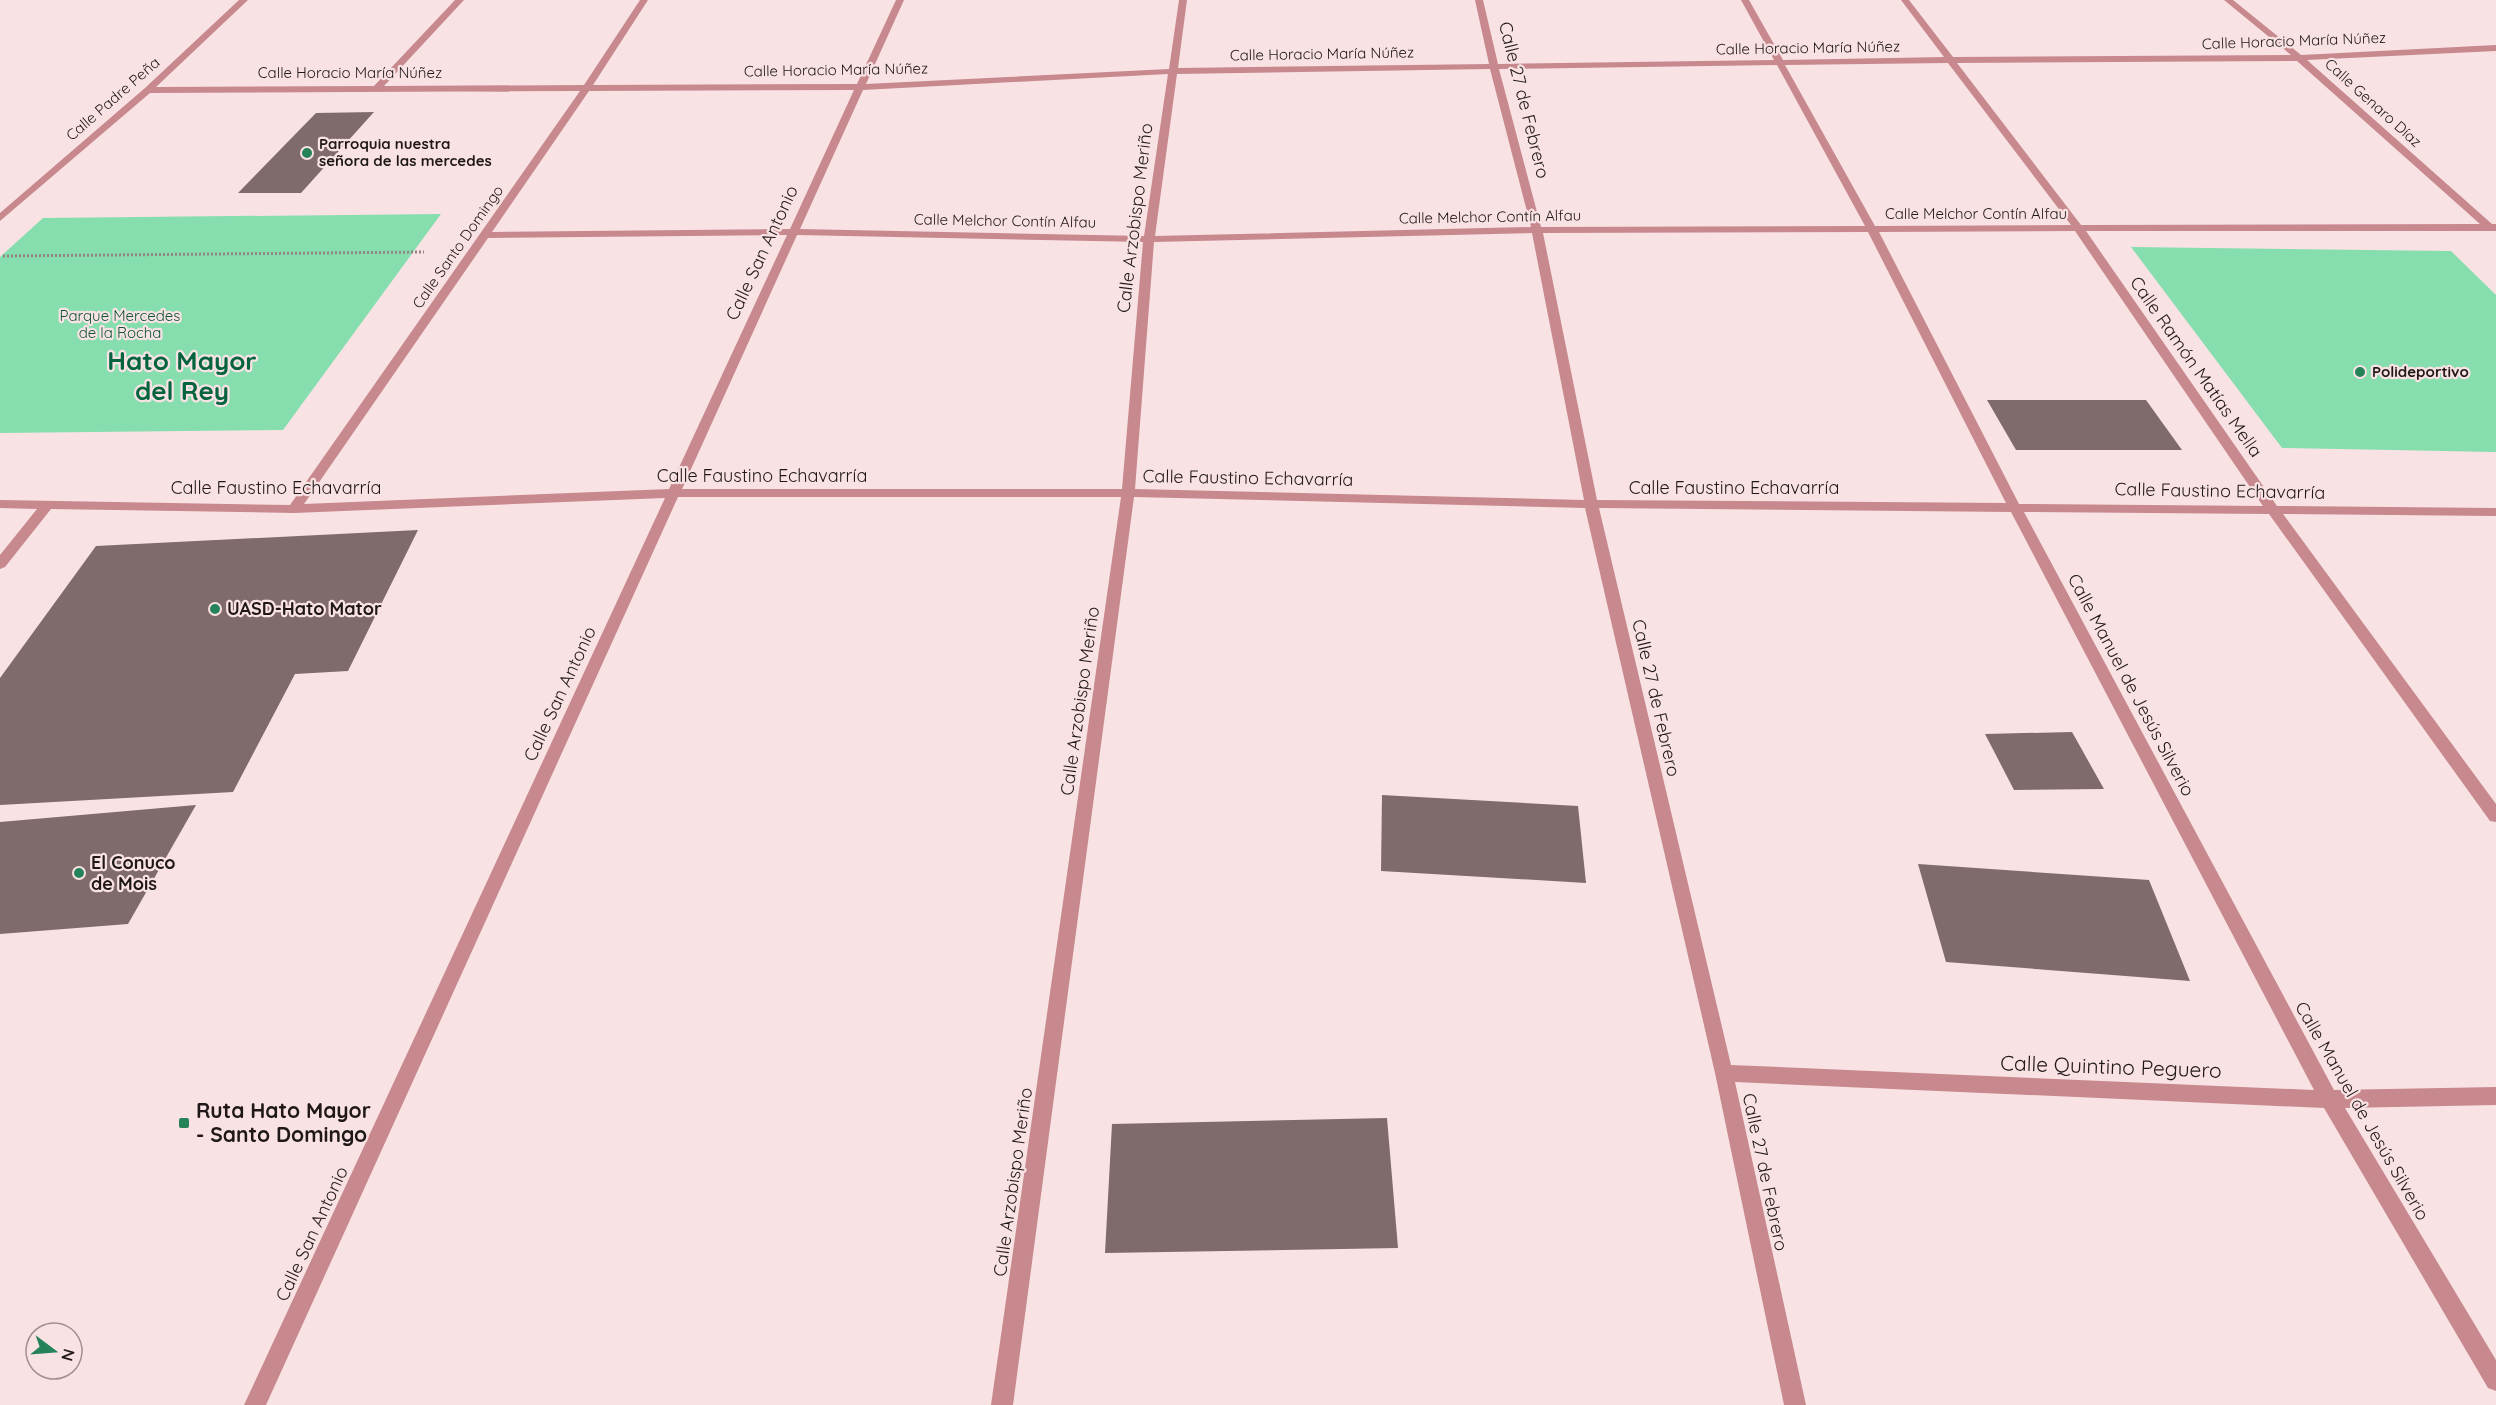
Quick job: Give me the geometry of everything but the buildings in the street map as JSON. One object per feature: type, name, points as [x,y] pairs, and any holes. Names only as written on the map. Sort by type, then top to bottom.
[{"type":"street","name":"Calle Padre Peña","points":[[0,218],[148,90],[244,0]]},
{"type":"street","points":[[377,88],[460,0]]},
{"type":"street","name":"Calle Santo Domingo","points":[[294,509],[588,86],[644,0]]},
{"type":"street","name":"Calle San Antonio","points":[[255,1405],[900,0]]},
{"type":"street","name":"Calle Arzobispo Meriño","points":[[1002,1405],[1128,493],[1149,239],[1183,0]]},
{"type":"street","name":"Calle 27 de Febrero","points":[[1479,0],[1494,68],[1537,230],[1591,504],[1724,1073],[1795,1405]]},
{"type":"street","name":"Calle Manuel de Jesús Silverio","points":[[1745,0],[1778,64],[1872,229],[2015,508],[2329,1099],[2496,1380]]},
{"type":"street","name":"Calle Ramón Matías Mella","points":[[1905,0],[2078,228],[2273,510],[2496,816]]},
{"type":"street","name":"Calle Genaro Díaz","points":[[2228,0],[2300,58],[2494,229]]},
{"type":"street","name":"Calle Horacio María Núñez","points":[[148,90],[588,86],[860,87],[1174,71],[1951,60],[2300,58],[2496,48]]},
{"type":"street","name":"Calle Melchor Contín Alfau","points":[[485,234],[793,232],[1149,239],[1537,230],[2494,229]]},
{"type":"street","name":"Calle Faustino Echavarría","points":[[0,504],[294,509],[674,493],[1128,493],[1591,504],[2496,512]]},
{"type":"street","points":[[0,564],[47,505]]},
{"type":"street","name":"Calle Quintino Peguero","points":[[1724,1073],[2329,1099],[2496,1096]]},
{"type":"path","points":[[0,256],[473,252]]},
{"type":"green space","name":"Parque Mercedes de la Rocha","points":[[441,214],[283,430],[0,433],[0,257],[43,218]]},
{"type":"green space","name":"Polideportivo","points":[[2131,247],[2451,251],[2496,295],[2496,452],[2282,448]]},
{"type":"place","name":"Parroquia nuestra señora de las mercedes","points":[[307,153]]},
{"type":"place","name":"Polideportivo","points":[[2360,372]]},
{"type":"place","name":"UASD-Hato Mator","points":[[215,609]]},
{"type":"place","name":"El Conuco de Mois","points":[[79,873]]},
{"type":"place","name":"Ruta Hato Mayor - Santo Domingo","points":[[184,1123]]},
{"type":"district","name":"Hato Mayor del Rey","points":[[182,376]]}]
